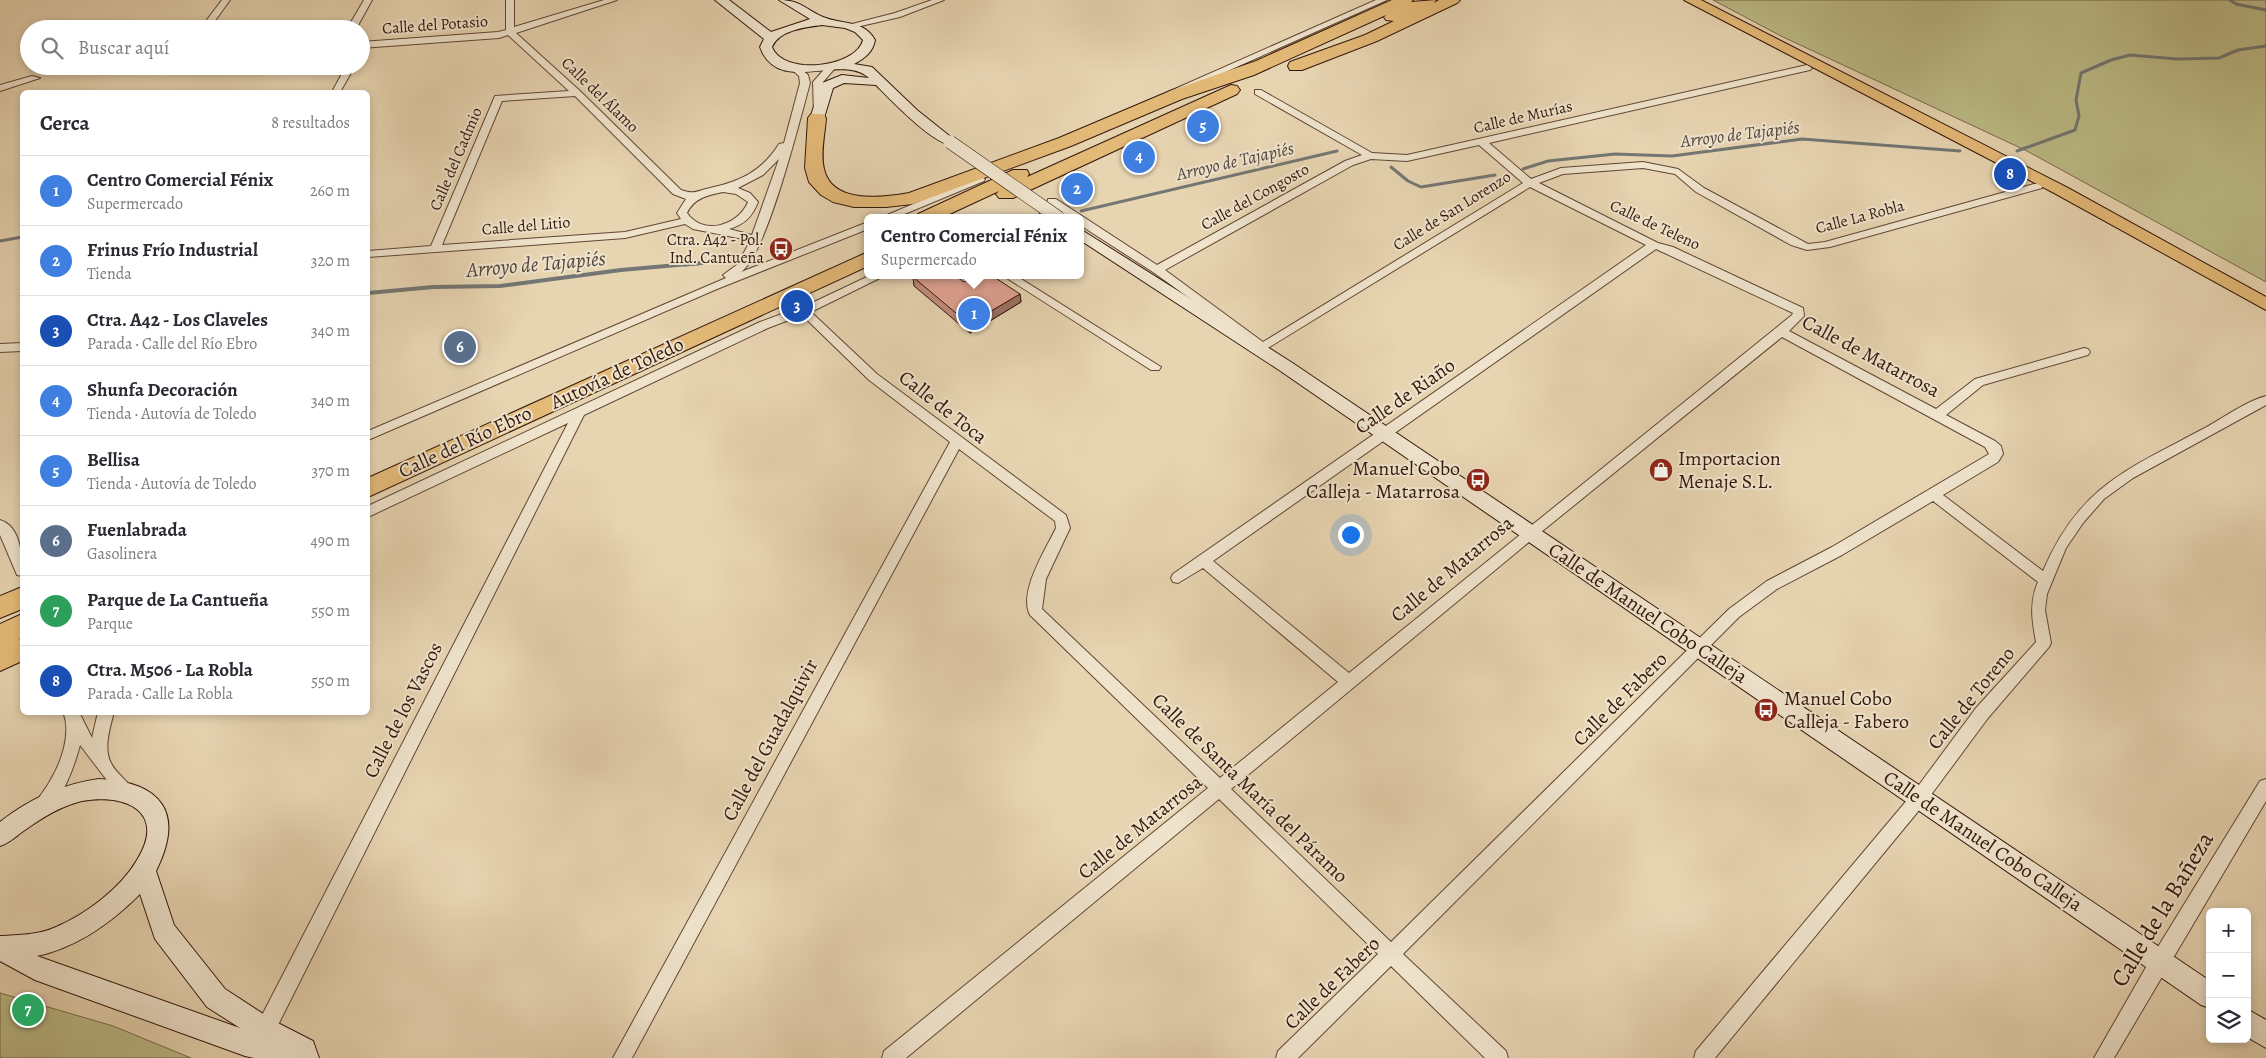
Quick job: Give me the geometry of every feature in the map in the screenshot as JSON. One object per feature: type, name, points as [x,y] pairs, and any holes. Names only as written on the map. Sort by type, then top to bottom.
[{"type":"highway","points":[[962,214],[1266,69],[1405,0]]},
{"type":"highway","points":[[934,214],[1428,0]]},
{"type":"highway","points":[[817,118],[814,168],[817,178],[824,188],[834,195],[863,202],[897,202],[913,198],[1065,142],[1128,114],[1228,75],[1305,63],[1371,38],[1452,0]]},
{"type":"highway","points":[[370,469],[864,246]]},
{"type":"highway","name":"Autovía de Toledo","points":[[370,487],[864,260]]},
{"type":"highway","points":[[0,608],[20,598]]},
{"type":"highway","points":[[0,636],[20,627]]},
{"type":"highway","points":[[0,656],[20,648]]},
{"type":"highway","points":[[0,660],[20,648]]},
{"type":"main road","points":[[1701,0],[2020,160],[2266,293]]},
{"type":"main road","points":[[1701,0],[2062,190],[2266,304]]},
{"type":"street","points":[[211,20],[226,0]]},
{"type":"street","points":[[356,20],[368,0]]},
{"type":"street","points":[[510,0],[510,32]]},
{"type":"street","name":"Calle del Potasio","points":[[370,45],[482,37],[510,32],[613,0]]},
{"type":"street","points":[[721,0],[759,27],[771,39]]},
{"type":"street","points":[[785,0],[822,21]]},
{"type":"street","points":[[912,113],[868,70],[835,66],[795,68],[775,62],[768,54],[767,47],[771,39],[792,26],[822,21],[852,25],[897,15],[940,0]]},
{"type":"street","points":[[1128,114],[1216,72],[1383,0]]},
{"type":"street","points":[[867,35],[880,24],[897,15]]},
{"type":"street","points":[[852,25],[867,35],[868,70]]},
{"type":"street","name":"Calle del Álamo","points":[[510,32],[577,92],[677,192],[693,198]]},
{"type":"street","points":[[817,118],[818,82],[835,66],[860,55],[866,49]]},
{"type":"street","points":[[713,287],[742,266],[756,243],[785,157],[789,134],[805,83],[803,75],[795,68]]},
{"type":"street","name":"Calle de Murías","points":[[1258,92],[1370,156],[1407,158],[1806,68]]},
{"type":"street","points":[[337,90],[346,75]]},
{"type":"street","points":[[0,88],[35,78]]},
{"type":"street","points":[[817,118],[824,92],[828,86],[842,80],[853,79],[873,82],[890,99],[1053,214]]},
{"type":"street","name":"Calle del Cadmio","points":[[435,250],[498,98],[577,92]]},
{"type":"street","points":[[756,243],[735,233],[716,229],[703,229],[685,221],[682,214],[685,205],[693,198],[707,192],[738,185],[762,172],[776,158],[789,134]]},
{"type":"street","points":[[894,214],[1065,142]]},
{"type":"street","name":"Calle de Teleno","points":[[1482,142],[1530,183],[1654,244],[1669,249],[1799,311],[1796,320],[1781,332]]},
{"type":"street","name":"Calle del Congosto","points":[[1157,270],[1349,163],[1370,156]]},
{"type":"street","name":"Calle de San Lorenzo","points":[[1263,347],[1530,183],[1561,171],[1643,166],[1678,172]]},
{"type":"street","name":"Calle La Robla","points":[[1678,172],[1700,190],[1730,208],[1781,236],[1808,247],[1826,245],[2038,186]]},
{"type":"street","points":[[716,229],[738,222],[752,211],[753,202],[748,195],[737,190],[723,189]]},
{"type":"street","points":[[1045,214],[1052,201],[1071,214]]},
{"type":"street","name":"Calle del Litio","points":[[370,254],[625,234],[685,221]]},
{"type":"street","name":"Calle de Manuel Cobo Calleja","points":[[1084,223],[1157,270],[1263,347],[1285,366]]},
{"type":"street","points":[[370,435],[713,287],[864,226]]},
{"type":"street","name":"Calle de Manuel Cobo Calleja","points":[[1084,235],[1143,276],[1285,366],[1386,434],[2206,993]]},
{"type":"street","name":"Calle de Riaño","points":[[1178,578],[1386,434],[1654,244]]},
{"type":"street","name":"Calle del Río Ebro","points":[[370,511],[764,325],[872,279]]},
{"type":"street","points":[[1013,279],[1155,367]]},
{"type":"street","name":"Calle de Toca","points":[[803,310],[873,377],[956,442],[1061,519],[1062,528]]},
{"type":"street","name":"Calle de Matarrosa","points":[[891,1058],[1530,533],[1781,332],[1937,415],[1979,382],[2084,352]]},
{"type":"street","points":[[0,348],[20,347]]},
{"type":"street","name":"Calle de Toreno","points":[[1703,1058],[1919,798],[1982,713],[2044,642],[2038,610],[2040,594],[2060,547],[2078,519],[2100,496],[2158,457],[2266,400]]},
{"type":"street","name":"Calle de los Vascos","points":[[265,1030],[580,411]]},
{"type":"street","name":"Calle de Fabero","points":[[1284,1058],[1391,955],[1734,613],[1772,585],[1836,551],[1993,459],[1996,449],[1990,444],[1937,415]]},
{"type":"street","name":"Calle del Guadalquivir","points":[[622,1058],[956,442]]},
{"type":"street","points":[[1933,494],[2046,581]]},
{"type":"street","points":[[0,525],[10,538],[20,565]]},
{"type":"street","name":"Calle de Santa María del Páramo","points":[[1062,528],[1036,586],[1033,599],[1035,612],[1221,788],[1391,955],[1500,1058]]},
{"type":"street","points":[[1203,560],[1349,682]]},
{"type":"street","points":[[0,601],[20,592]]},
{"type":"street","points":[[102,765],[100,734],[105,715]]},
{"type":"street","points":[[73,718],[102,765],[125,790]]},
{"type":"street","points":[[0,836],[39,808],[56,789],[72,751],[73,718]]},
{"type":"street","name":"Calle de la Bañeza","points":[[2103,1058],[2159,960],[2266,786]]},
{"type":"street","points":[[0,948],[29,946],[62,936],[95,919],[123,896],[144,871],[155,848],[158,828],[154,810],[143,798],[125,790],[100,789],[80,793],[39,808]]},
{"type":"street","points":[[144,871],[164,931],[216,998],[265,1030],[318,1058]]},
{"type":"street","points":[[0,948],[44,971],[245,1043],[306,1058]]},
{"type":"street","points":[[2251,1025],[2266,1035]]},
{"type":"shaded area","points":[[1713,0],[2266,0],[2266,282],[2027,151],[1781,36]]},
{"type":"shaded area","points":[[0,993],[113,1026],[191,1058],[0,1058]]},
{"type":"building","points":[[915,279],[960,279],[964,282],[969,279],[997,279],[1020,294],[969,324]]},
{"type":"waterway","points":[[2230,0],[2236,4],[2266,10]]},
{"type":"waterway","name":"Arroyo de Tajapiés","points":[[2017,151],[2075,130],[2079,116],[2076,100],[2081,73],[2111,60],[2130,55],[2177,59],[2219,58],[2238,50],[2266,46]]},
{"type":"waterway","name":"Arroyo de Tajapiés","points":[[1523,169],[1548,161],[1615,154],[1672,156],[1802,139],[1960,151]]},
{"type":"waterway","name":"Arroyo de Tajapiés","points":[[1081,211],[1337,151]]},
{"type":"waterway","name":"Arroyo de Tajapiés","points":[[1391,167],[1408,181],[1421,187],[1495,175]]},
{"type":"waterway","name":"Arroyo de Tajapiés","points":[[0,241],[20,237]]},
{"type":"waterway","name":"Arroyo de Tajapiés","points":[[370,293],[433,287],[500,286],[621,270],[700,263]]},
{"type":"waterway","name":"Arroyo de Tajapiés","points":[[685,265],[706,263]]},
{"type":"place","name":"Bellisa","points":[[1203,126]]},
{"type":"place","name":"Shunfa Decoración","points":[[1139,157]]},
{"type":"place","name":"Ctra. M506 - La Robla","points":[[2010,174]]},
{"type":"place","name":"Frinus Frío Industrial","points":[[1077,189]]},
{"type":"place","name":"Ctra. A42 - Pol. Ind. Cantueña","points":[[781,249]]},
{"type":"place","name":"Ctra. A42 - Los Claveles","points":[[797,306]]},
{"type":"place","name":"Centro Comercial Fénix","points":[[974,314]]},
{"type":"place","name":"Fuenlabrada","points":[[460,347]]},
{"type":"place","name":"Importacion Menaje S.L.","points":[[1661,470]]},
{"type":"place","name":"Manuel Cobo Calleja - Matarrosa","points":[[1478,480]]},
{"type":"place","name":"Manuel Cobo Calleja - Fabero","points":[[1766,710]]},
{"type":"place","name":"Parque de La Cantueña","points":[[28,1010]]}]
